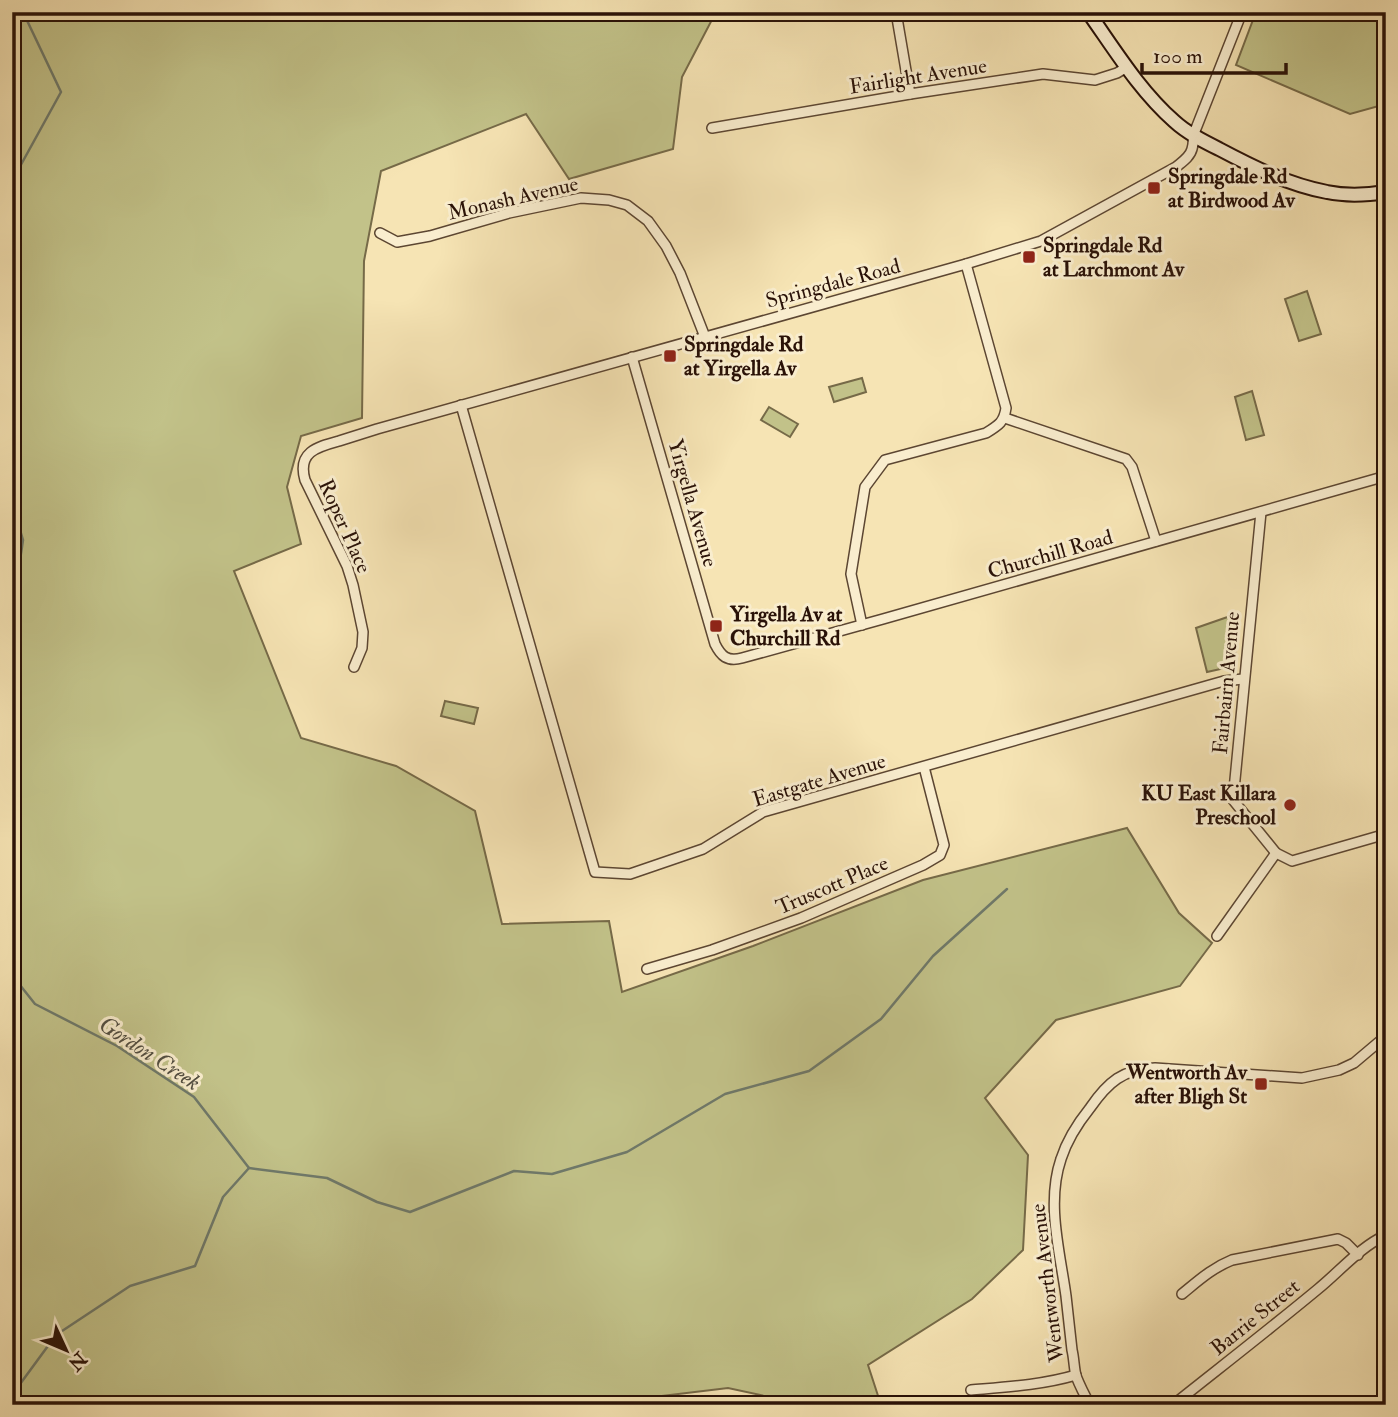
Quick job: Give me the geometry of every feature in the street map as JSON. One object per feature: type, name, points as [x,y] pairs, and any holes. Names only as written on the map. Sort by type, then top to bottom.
[{"type":"main road","points":[[1088,12],[1144,91],[1176,124],[1192,135],[1242,161],[1306,187],[1338,194],[1386,192]]},
{"type":"street","points":[[896,12],[910,94]]},
{"type":"street","name":"Springdale Road","points":[[321,446],[1041,241],[1176,167],[1190,154],[1193,148],[1192,135],[1198,126],[1242,12]]},
{"type":"street","name":"Fairlight Avenue","points":[[712,128],[1043,74],[1095,80],[1127,67]]},
{"type":"street","name":"Monash Avenue","points":[[380,233],[397,242],[430,236],[509,213],[581,198],[610,200],[626,205],[648,221],[666,246],[680,273],[705,337]]},
{"type":"street","points":[[862,625],[851,574],[865,486],[885,460],[986,433],[997,427],[1005,418],[1006,408],[966,264]]},
{"type":"street","name":"Yirgella Avenue","points":[[632,357],[715,644],[723,657]]},
{"type":"street","name":"Eastgate Avenue","points":[[461,405],[595,872],[630,874],[702,849],[763,811],[1224,681],[1243,679]]},
{"type":"street","points":[[1005,418],[1126,459],[1132,467],[1156,541]]},
{"type":"street","name":"Roper Place","points":[[321,446],[306,457],[303,472],[347,566],[353,585],[363,632],[362,648],[354,667]]},
{"type":"street","name":"Churchill Road","points":[[723,657],[735,660],[1386,476]]},
{"type":"street","name":"Fairbairn Avenue","points":[[1261,512],[1233,800],[1276,853]]},
{"type":"street","name":"Truscott Place","points":[[647,970],[801,918],[940,855],[944,845],[924,767]]},
{"type":"street","points":[[1217,936],[1276,853],[1292,861],[1386,833]]},
{"type":"street","name":"Wentworth Avenue","points":[[1090,1405],[1076,1375],[1056,1231],[1055,1191],[1056,1176],[1066,1147],[1083,1116],[1103,1091],[1128,1072],[1142,1068],[1302,1078],[1339,1070],[1354,1063],[1386,1036]]},
{"type":"street","name":"Barrie Street","points":[[1174,1405],[1386,1235]]},
{"type":"street","points":[[1182,1294],[1207,1273],[1232,1259],[1338,1239],[1358,1255]]},
{"type":"street","points":[[971,1390],[1076,1375]]},
{"type":"green space","points":[[12,12],[716,12],[682,77],[673,149],[569,179],[526,114],[381,171],[364,261],[362,418],[301,436],[287,487],[301,544],[234,571],[301,738],[396,766],[475,811],[502,924],[609,921],[622,992],[753,946],[923,880],[1127,828],[1179,913],[1212,943],[1180,986],[1056,1020],[985,1098],[1028,1155],[1023,1250],[972,1299],[868,1365],[881,1405],[806,1405],[728,1388],[587,1405],[12,1405]]},
{"type":"green space","points":[[1256,12],[1386,12],[1386,104],[1350,114],[1236,65]]},
{"type":"green space","points":[[1307,291],[1321,334],[1299,341],[1285,299]]},
{"type":"green space","points":[[862,378],[866,392],[834,402],[829,387]]},
{"type":"green space","points":[[1252,391],[1264,435],[1246,440],[1235,397]]},
{"type":"green space","points":[[769,407],[798,424],[790,437],[761,420]]},
{"type":"green space","points":[[1239,613],[1234,666],[1207,672],[1196,628]]},
{"type":"green space","points":[[445,701],[478,708],[474,724],[441,716]]},
{"type":"waterway","name":"Gordon Creek","points":[[12,181],[61,92],[23,12]]},
{"type":"waterway","name":"Gordon Creek","points":[[12,503],[23,540],[12,614]]},
{"type":"waterway","points":[[249,1168],[327,1178],[377,1202],[410,1212],[514,1171],[552,1174],[627,1152],[725,1094],[809,1071],[881,1019],[933,956],[1007,889]]},
{"type":"waterway","name":"Gordon Creek","points":[[12,975],[35,1004],[117,1046],[194,1097],[249,1168],[223,1197],[195,1266],[130,1286],[56,1335],[12,1395]]},
{"type":"place","name":"Springdale Rd at Birdwood Av","points":[[1154,188]]},
{"type":"place","name":"Springdale Rd at Larchmont Av","points":[[1029,257]]},
{"type":"place","name":"Springdale Rd at Yirgella Av","points":[[670,356]]},
{"type":"place","name":"Yirgella Av at Churchill Rd","points":[[716,626]]},
{"type":"place","name":"KU East Killara Preschool","points":[[1290,805]]},
{"type":"place","name":"Wentworth Av after Bligh St","points":[[1261,1084]]}]
